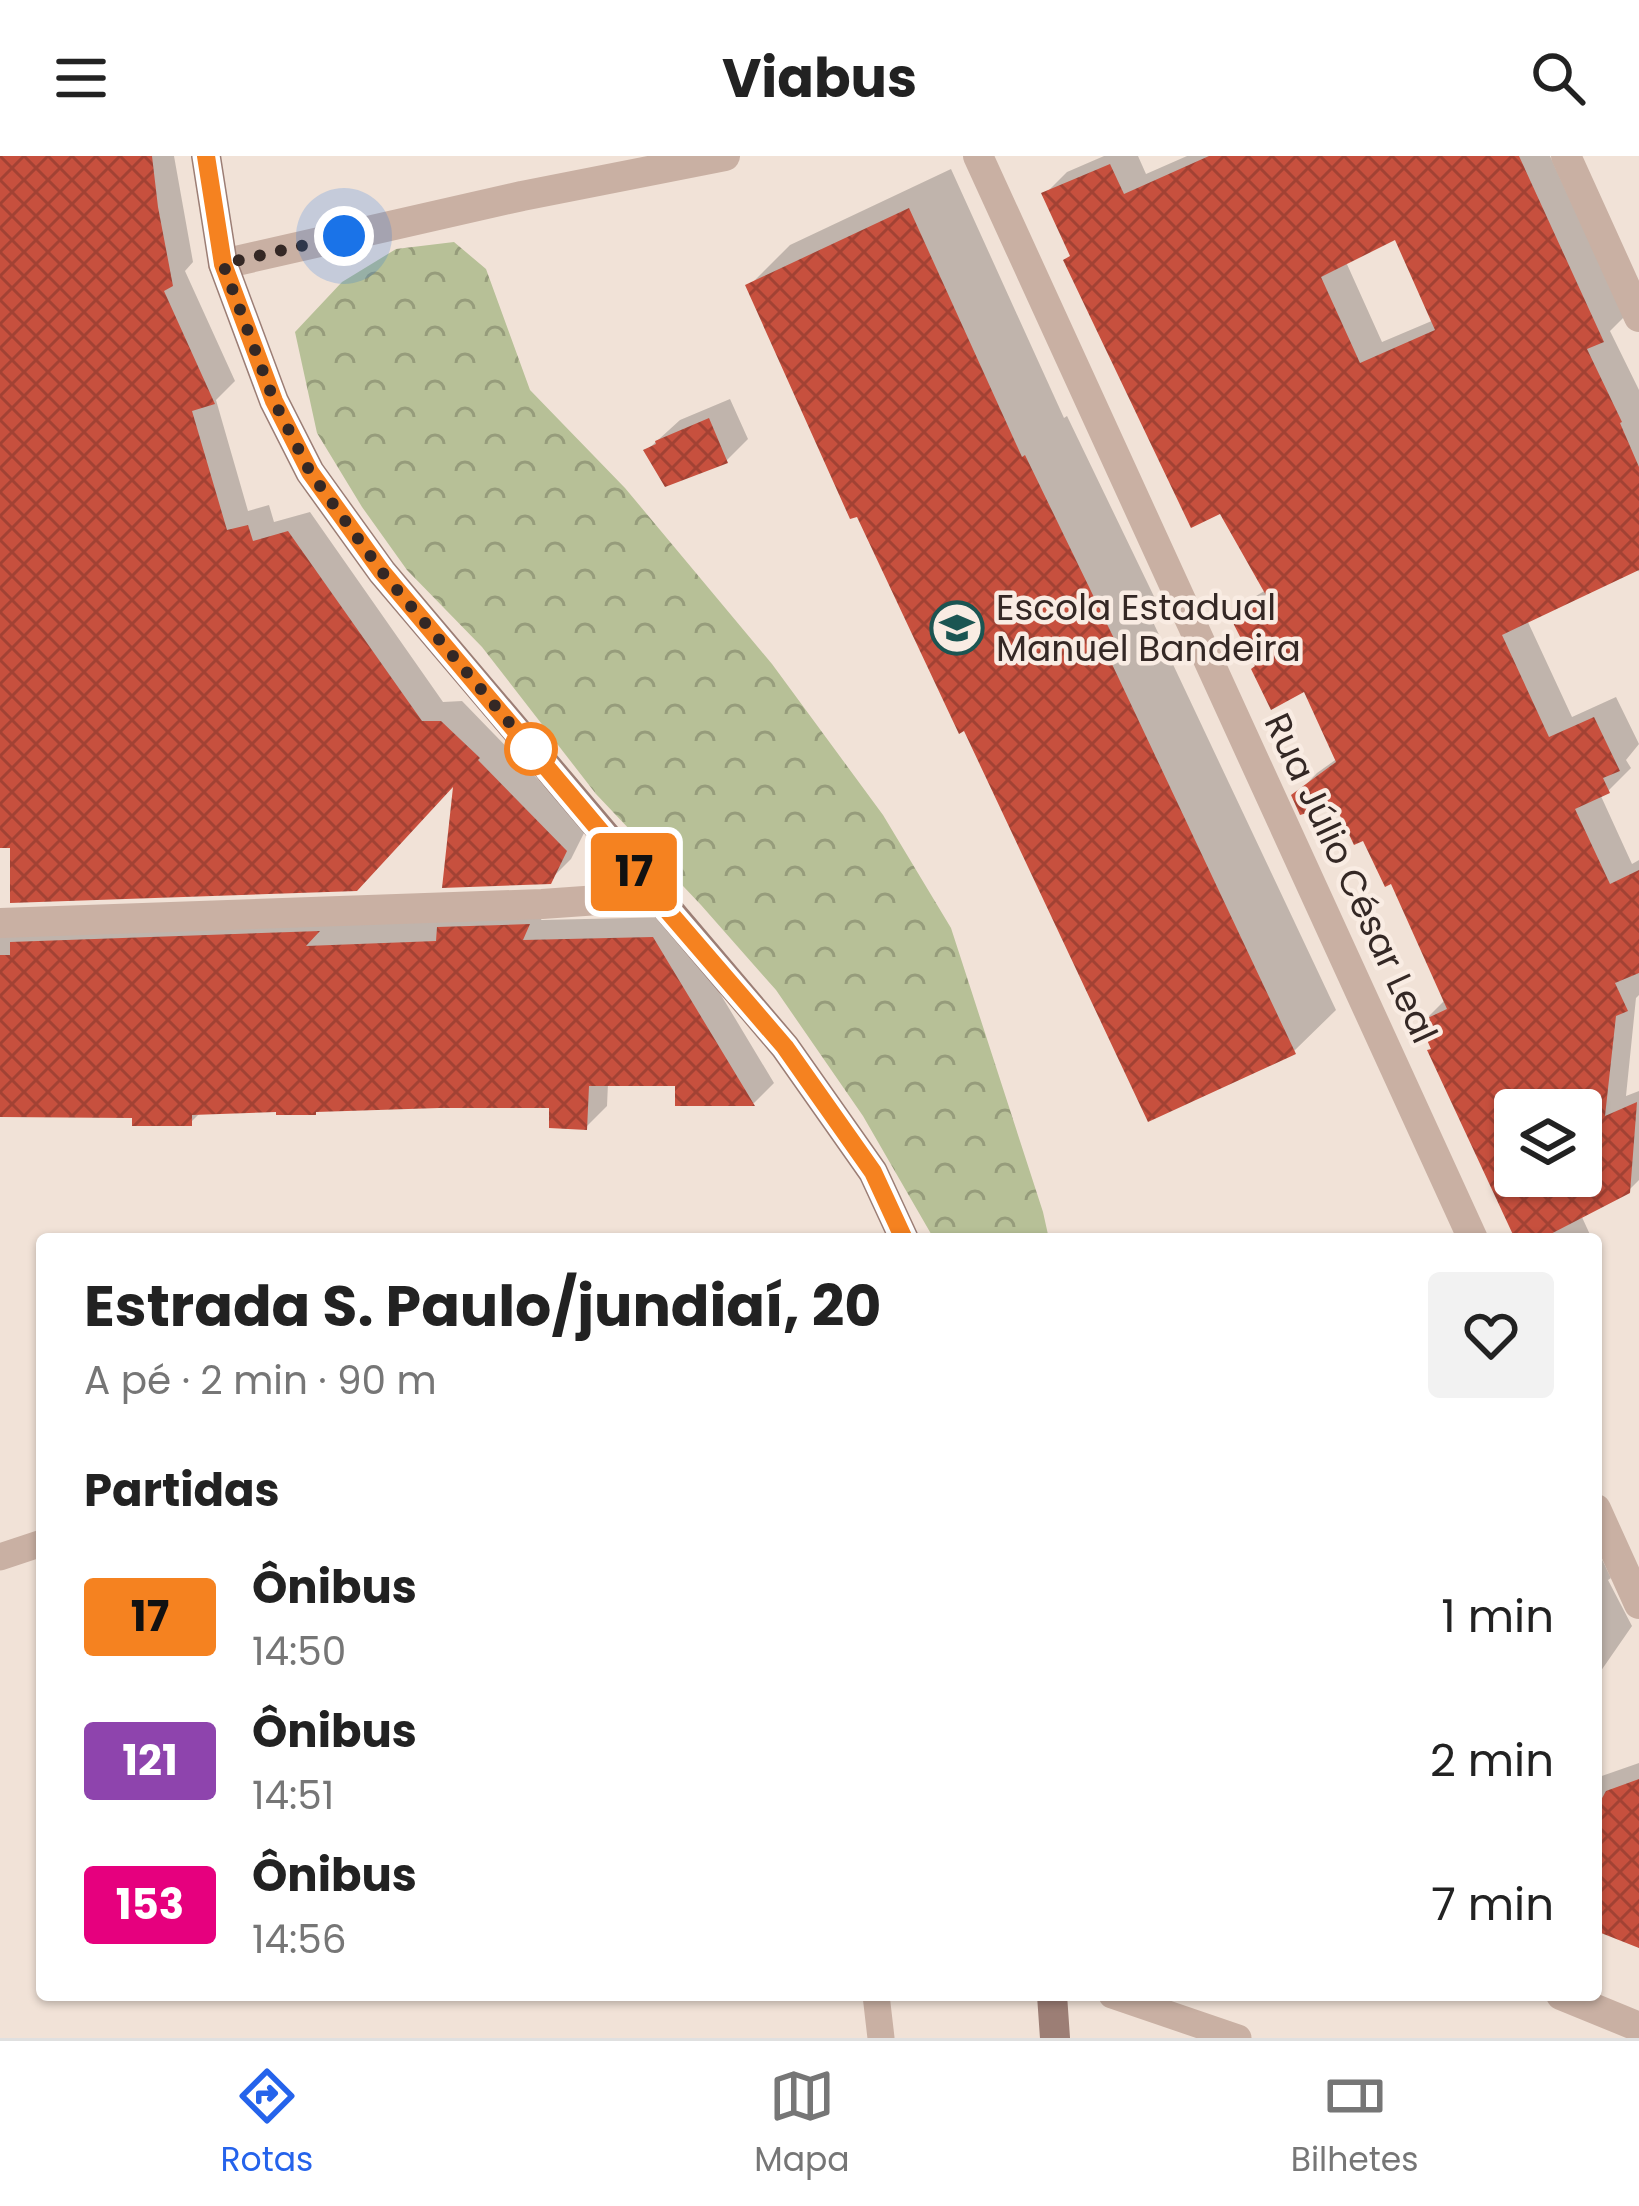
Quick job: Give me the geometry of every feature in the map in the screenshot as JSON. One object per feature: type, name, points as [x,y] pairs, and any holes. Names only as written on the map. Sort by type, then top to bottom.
[{"type":"main road","points":[[206,156],[223,264],[274,401],[310,472],[382,572],[785,1047],[873,1172],[901,1233]]},
{"type":"main road","points":[[1052,2001],[1055,2038]]},
{"type":"street","points":[[223,264],[725,156]]},
{"type":"street","name":"Rua Júlio César Leal","points":[[978,156],[1470,1233]]},
{"type":"street","points":[[1566,156],[1639,317]]},
{"type":"street","points":[[0,923],[655,896]]},
{"type":"street","points":[[1602,1522],[1639,1604]]},
{"type":"street","points":[[1576,2001],[1639,2027]]},
{"type":"lane","points":[[0,1557],[36,1545]]},
{"type":"lane","points":[[877,2001],[881,2038]]},
{"type":"lane","points":[[1130,2001],[1238,2038]]},
{"type":"green space","points":[[454,242],[486,269],[530,390],[625,488],[772,664],[883,815],[951,928],[1048,1233],[931,1233],[863,1116],[776,990],[596,794],[482,647],[407,570],[362,507],[317,433],[295,332],[342,282],[396,249]]},
{"type":"building","points":[[0,156],[152,156],[173,286],[164,291],[215,404],[192,411],[227,530],[248,525],[253,541],[288,531],[422,721],[441,721],[567,851],[551,884],[442,888],[453,787],[357,891],[10,903],[10,848],[0,848]]},
{"type":"building","points":[[1209,156],[1519,156],[1604,342],[1587,349],[1639,467],[1639,570],[1502,635],[1549,737],[1594,717],[1620,771],[1603,778],[1610,793],[1575,809],[1610,884],[1639,870],[1639,973],[1615,983],[1628,1011],[1616,1016],[1605,1116],[1637,1102],[1630,1193],[1553,1233],[1512,1233],[1495,1197],[1602,1197],[1602,1089],[1494,1089],[1494,1194],[1427,1050],[1431,1049],[1419,1022],[1447,1009],[1391,884],[1385,887],[1363,841],[1354,845],[1335,805],[1300,815],[1291,795],[1336,762],[1304,692],[1271,710],[1251,669],[1255,666],[1230,617],[1267,597],[1220,514],[1191,528],[1063,260],[1070,256],[1041,193],[1110,164],[1124,194]],"holes":[[[1395,240],[1435,330],[1360,363],[1321,277]]]},
{"type":"building","points":[[909,208],[1022,457],[1025,455],[1123,657],[1111,662],[1296,1054],[1148,1122],[964,731],[959,734],[857,517],[850,519],[745,285]]},
{"type":"building","points":[[709,418],[728,463],[665,487],[643,450]]},
{"type":"building","points":[[530,924],[523,940],[653,937],[755,1106],[675,1106],[675,1086],[589,1086],[587,1130],[549,1128],[549,1108],[192,1115],[192,1126],[132,1126],[132,1118],[0,1117],[0,955],[10,955],[10,942],[320,931],[306,946],[436,941],[437,927]]},
{"type":"building","points":[[1639,1779],[1639,1948],[1602,1933],[1602,1798],[1606,1791]]},
{"type":"bus line","name":"17","points":[[206,156],[223,264],[274,401],[310,472],[382,572],[785,1047],[873,1172],[901,1233]]},
{"type":"place","name":"Escola Estadual Manuel Bandeira","points":[[957,628]]},
{"type":"route","points":[[344,236],[223,264],[274,401],[310,472],[382,572],[534,752],[531,749]]}]
